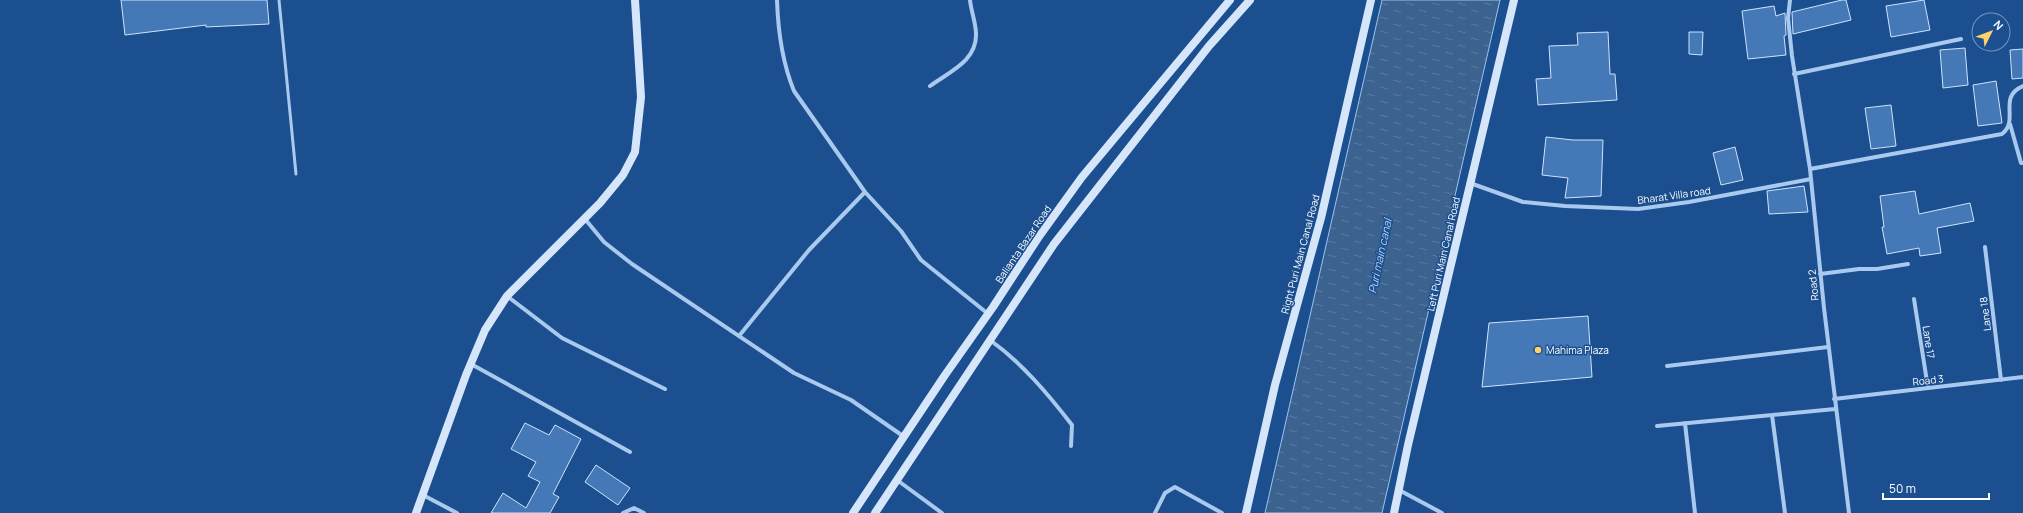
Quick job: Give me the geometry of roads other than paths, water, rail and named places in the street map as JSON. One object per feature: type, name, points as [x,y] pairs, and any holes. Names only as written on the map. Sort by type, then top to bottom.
[{"type":"street","points":[[416,513],[470,364],[485,330],[507,296],[585,219],[623,175],[635,152],[641,97],[636,0]]},
{"type":"street","points":[[778,0],[780,41],[786,72],[794,91],[865,192],[902,231],[921,260],[987,313]]},
{"type":"street","points":[[930,86],[967,60],[973,50],[976,35],[970,0]]},
{"type":"street","name":"Balianta Bazar Road","points":[[853,513],[903,436],[1038,238],[1082,177],[1230,0]]},
{"type":"street","points":[[875,513],[1054,244],[1209,46],[1250,0]]},
{"type":"street","name":"Right Puri Main Canal Road","points":[[1246,513],[1275,385],[1320,218],[1371,0]]},
{"type":"street","name":"Left Puri Main Canal Road","points":[[1394,513],[1514,0]]},
{"type":"street","name":"Road 2","points":[[1790,0],[1788,18],[1794,74],[1810,169],[1835,409],[1849,513]]},
{"type":"street","points":[[1794,74],[1961,39]]},
{"type":"street","points":[[2023,86],[2015,89],[2010,97],[2008,107],[2010,123],[2021,163],[2023,163]]},
{"type":"street","points":[[1810,169],[1995,137],[2008,130],[2010,123]]},
{"type":"street","name":"Bharat Villa road","points":[[1470,183],[1523,202],[1565,206],[1638,209],[1689,202],[1811,179]]},
{"type":"street","points":[[739,336],[809,250],[865,192]]},
{"type":"street","points":[[585,219],[604,242],[632,264],[794,373],[851,400],[903,436]]},
{"type":"street","name":"Lane 18","points":[[1985,247],[2001,380]]},
{"type":"street","points":[[1820,274],[1859,269],[1877,269],[1908,264]]},
{"type":"street","points":[[507,296],[562,338],[665,389]]},
{"type":"street","name":"Lane 17","points":[[1914,299],[1928,388]]},
{"type":"street","points":[[990,339],[1003,349],[1053,400],[1072,425],[1071,446]]},
{"type":"street","points":[[1667,366],[1828,347]]},
{"type":"street","points":[[470,364],[630,452]]},
{"type":"street","name":"Road 3","points":[[1834,399],[2023,377]]},
{"type":"street","points":[[1657,426],[1835,409]]},
{"type":"street","points":[[1772,415],[1785,513]]},
{"type":"street","points":[[1685,423],[1695,513]]},
{"type":"street","points":[[897,480],[942,513]]},
{"type":"street","points":[[1155,513],[1165,493],[1175,486],[1222,513]]},
{"type":"street","points":[[1399,490],[1442,513]]},
{"type":"street","points":[[422,495],[457,513]]},
{"type":"street","points":[[623,513],[634,508],[644,513]]},
{"type":"lane","points":[[279,0],[296,174]]},
{"type":"water","name":"Puri main canal","points":[[1382,0],[1500,0],[1382,513],[1265,513]]},
{"type":"place","name":"Mahima Plaza","points":[[1538,350]]}]
